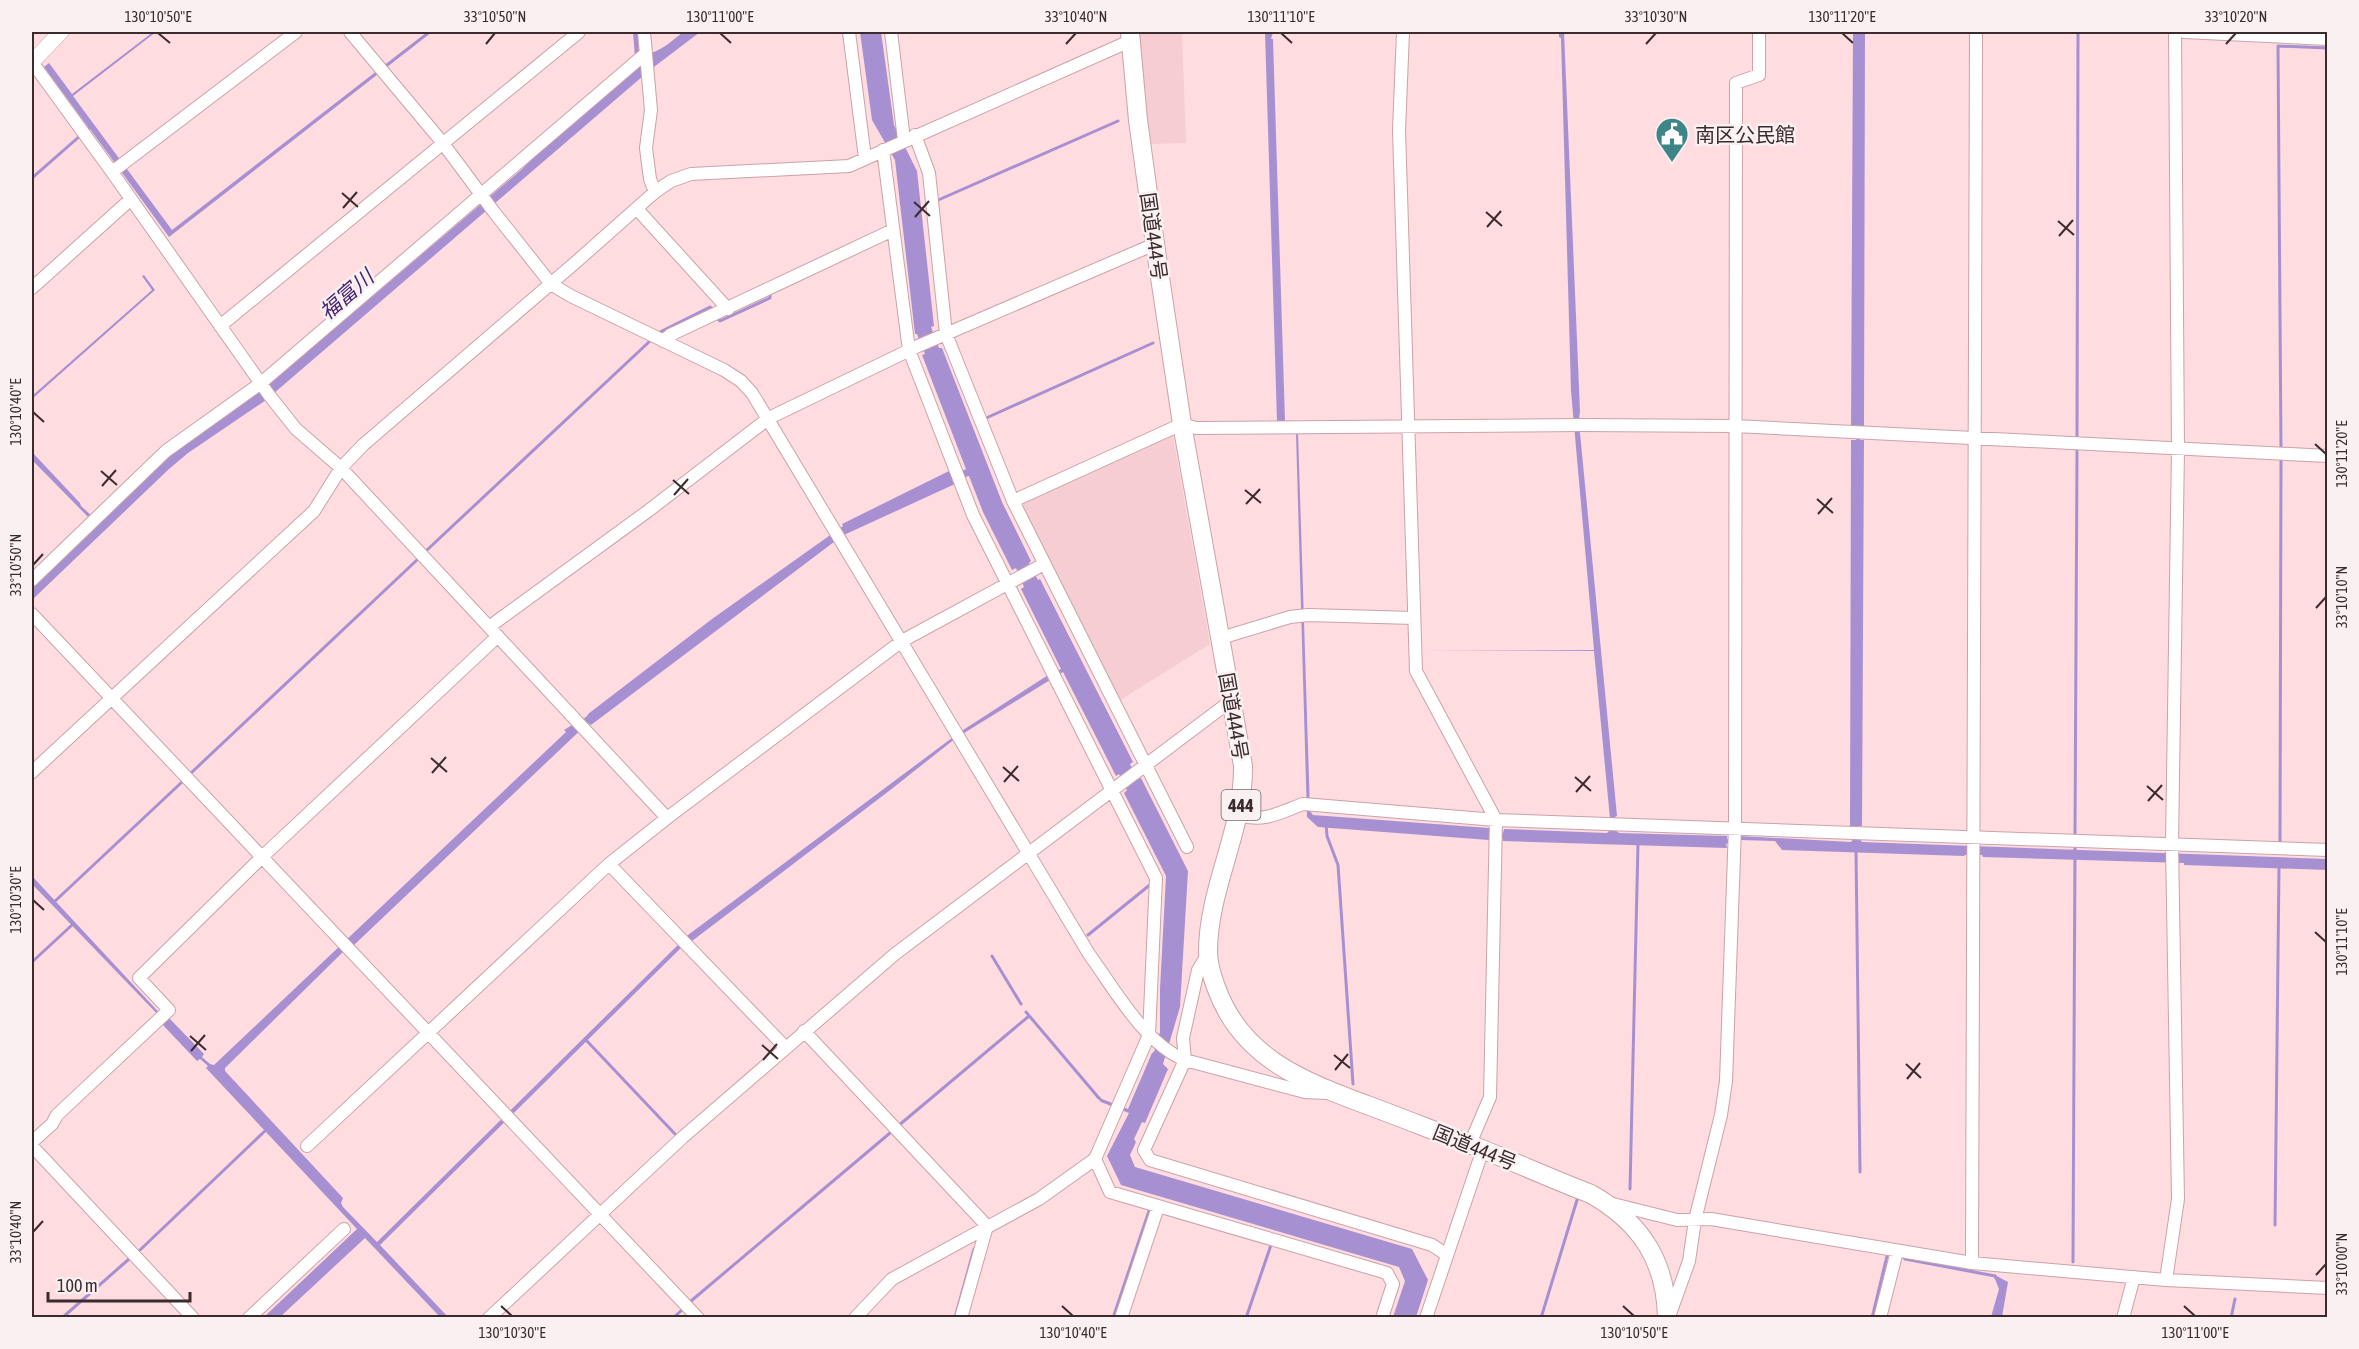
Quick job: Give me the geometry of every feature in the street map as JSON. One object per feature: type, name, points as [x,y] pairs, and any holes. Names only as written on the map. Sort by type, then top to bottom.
[{"type":"highway","name":"国道444号","points":[[1130,36],[1155,244],[1182,424],[1243,766],[1244,788],[1239,815],[1214,907],[1208,954],[1211,973],[1223,1006],[1239,1031],[1261,1053],[1284,1070],[1336,1093],[1477,1146],[1606,1202],[1624,1217],[1651,1248],[1666,1292],[1667,1317]]},
{"type":"main road","points":[[32,62],[61,32]]},
{"type":"street","points":[[118,168],[296,32]]},
{"type":"street","points":[[350,32],[442,142],[482,198],[551,284],[571,296],[724,370],[741,381],[752,393],[1030,852],[1089,954],[1149,1035],[1180,1058],[1305,1092],[1336,1093]]},
{"type":"street","points":[[220,326],[579,32]]},
{"type":"street","points":[[644,32],[642,58],[648,76],[651,110],[646,148],[654,192]]},
{"type":"street","points":[[849,32],[865,158]]},
{"type":"street","points":[[891,32],[910,137],[929,173],[942,335],[1039,567],[1186,847]]},
{"type":"street","points":[[1402,32],[1399,130],[1416,672],[1496,830],[1490,1098],[1447,1255],[1426,1317]]},
{"type":"street","points":[[1667,1317],[1689,1261],[1695,1220],[1721,1115],[1726,1082],[1735,835],[1736,83],[1759,75],[1759,32]]},
{"type":"street","points":[[1972,1263],[1976,32]]},
{"type":"street","points":[[2166,1280],[2178,1199],[2173,848],[2178,449],[2175,32]]},
{"type":"street","points":[[2184,32],[2263,34],[2328,39]]},
{"type":"street","points":[[32,772],[314,511],[341,468],[363,446],[654,192],[671,181],[691,174],[849,166],[1130,36]]},
{"type":"street","points":[[32,580],[166,452],[264,388],[642,58]]},
{"type":"street","points":[[32,62],[83,132],[118,168],[131,199],[264,388],[296,429],[341,468],[667,818]]},
{"type":"street","points":[[855,1317],[892,1279],[1039,1199],[1095,1159],[1149,1035],[1156,878],[1012,581],[973,515],[913,348],[893,230],[884,149]]},
{"type":"street","points":[[32,288],[131,199]]},
{"type":"street","points":[[637,209],[728,309]]},
{"type":"street","points":[[663,341],[670,335],[893,230]]},
{"type":"street","points":[[193,1317],[32,1144],[52,1124],[57,1115],[169,1010],[139,978],[494,631],[769,418],[913,348],[1155,244]]},
{"type":"street","points":[[1013,501],[1182,424],[1196,428],[1735,426],[1975,440],[2328,456]]},
{"type":"street","points":[[307,1146],[609,864],[667,818],[902,640],[1039,567]]},
{"type":"street","points":[[32,614],[698,1317]]},
{"type":"street","points":[[1221,638],[1303,616],[1414,618]]},
{"type":"street","points":[[489,1317],[600,1213],[785,1047],[895,954],[1232,700]]},
{"type":"street","points":[[1239,815],[1248,818],[1275,816],[1308,804],[1496,830],[1613,823],[1735,835],[1857,832],[1973,847],[2328,850]]},
{"type":"street","points":[[609,864],[785,1047]]},
{"type":"street","points":[[1208,954],[1198,970],[1180,1058],[1145,1135],[1144,1150],[1150,1160],[1432,1245],[1447,1255]]},
{"type":"street","points":[[804,1031],[987,1226]]},
{"type":"street","points":[[1095,1159],[1110,1192],[1387,1273],[1393,1284],[1382,1317]]},
{"type":"street","points":[[1606,1202],[1677,1220],[1711,1219],[1972,1263],[2166,1280],[2328,1288]]},
{"type":"street","points":[[1121,1317],[1153,1206]]},
{"type":"street","points":[[961,1317],[987,1226]]},
{"type":"street","points":[[249,1317],[344,1229]]},
{"type":"street","points":[[1880,1317],[1897,1251]]},
{"type":"street","points":[[2123,1317],[2134,1277]]},
{"type":"shaded area","points":[[156,32],[73,96],[172,230],[427,32],[432,32],[169,237],[90,129],[32,180],[32,176],[88,127],[44,67],[49,63],[72,94]]},
{"type":"shaded area","points":[[633,32],[638,32],[639,56],[668,44],[683,32],[700,32],[650,70],[266,400],[188,453],[169,469],[32,600],[32,587],[96,525],[32,460],[32,452],[93,517],[169,455],[267,385],[520,171],[635,58]]},
{"type":"shaded area","points":[[860,32],[881,32],[894,125],[917,171],[934,326],[931,327],[939,348],[942,348],[1002,502],[1031,561],[1029,563],[1038,580],[1040,579],[1133,762],[1130,764],[1138,779],[1141,778],[1188,871],[1180,1007],[1163,1064],[1168,1069],[1145,1123],[1142,1122],[1134,1139],[1136,1142],[1130,1155],[1135,1167],[1412,1249],[1428,1280],[1416,1317],[1393,1317],[1405,1281],[1399,1267],[1121,1185],[1107,1156],[1129,1113],[1101,1102],[1096,1097],[1099,1096],[1128,1109],[1154,1052],[1160,1032],[1166,876],[1124,793],[1127,790],[1119,774],[1116,776],[1063,672],[956,738],[692,941],[690,939],[380,1245],[448,1317],[440,1317],[365,1238],[280,1317],[264,1317],[357,1229],[206,1068],[208,1066],[200,1059],[197,1061],[162,1024],[164,1021],[32,884],[32,876],[166,1020],[169,1018],[204,1054],[202,1057],[214,1065],[566,732],[564,730],[572,725],[574,727],[712,619],[843,526],[842,524],[949,471],[955,484],[846,534],[591,725],[588,723],[354,945],[343,952],[225,1068],[225,1071],[343,1198],[341,1203],[343,1207],[377,1242],[688,935],[960,732],[1061,669],[1021,589],[1024,587],[1016,568],[1012,570],[983,512],[969,476],[962,478],[960,472],[966,469],[922,355],[925,354],[915,334],[895,160],[872,120]]},
{"type":"shaded area","points":[[1138,32],[1182,32],[1186,143],[1150,144],[1143,101]]},
{"type":"shaded area","points":[[1265,32],[1273,32],[1271,39],[1273,39],[1285,421],[1283,422],[1298,432],[1310,811],[1313,815],[1489,828],[1489,831],[1503,833],[1504,829],[1607,833],[1611,829],[1594,651],[1423,650],[1594,650],[1571,391],[1561,38],[1559,37],[1559,32],[1564,32],[1580,411],[1578,428],[1617,816],[1614,829],[1619,833],[1727,836],[1727,839],[1738,836],[1851,842],[1854,838],[1855,826],[1850,826],[1851,440],[1856,440],[1856,427],[1851,427],[1853,32],[1865,32],[1864,427],[1860,427],[1860,440],[1864,440],[1862,826],[1858,826],[1859,838],[1862,842],[2327,859],[2327,870],[1983,857],[1982,855],[1782,850],[1775,841],[1740,840],[1726,844],[1727,848],[1503,841],[1502,837],[1489,837],[1489,840],[1318,827],[1307,817],[1296,434],[1277,421]]},
{"type":"shaded area","points":[[144,275],[155,290],[32,399],[32,396],[152,290],[142,276]]},
{"type":"shaded area","points":[[1172,431],[1210,644],[1117,702],[1019,503]]},
{"type":"shaded area","points":[[1993,1274],[2008,1282],[2002,1317],[1991,1317],[1999,1289]]},
{"type":"waterway","points":[[2077,438],[2078,34]]},
{"type":"waterway","points":[[2281,450],[2278,46],[2328,48]]},
{"type":"waterway","points":[[936,201],[1118,121]]},
{"type":"waterway","points":[[717,318],[720,321],[770,298],[770,294]]},
{"type":"waterway","points":[[660,332],[710,307],[713,310]]},
{"type":"waterway","points":[[427,550],[650,341]]},
{"type":"waterway","points":[[984,419],[1153,343]]},
{"type":"waterway","points":[[2075,835],[2077,451]]},
{"type":"waterway","points":[[2280,843],[2281,458]]},
{"type":"waterway","points":[[191,773],[418,559]]},
{"type":"waterway","points":[[53,903],[182,782]]},
{"type":"waterway","points":[[1326,824],[1327,836],[1338,865],[1353,1084]]},
{"type":"waterway","points":[[1630,1189],[1638,843]]},
{"type":"waterway","points":[[2073,1262],[2075,846]]},
{"type":"waterway","points":[[1856,850],[1860,1172]]},
{"type":"waterway","points":[[2275,1225],[2279,866]]},
{"type":"waterway","points":[[1088,935],[1151,884]]},
{"type":"waterway","points":[[32,962],[72,925]]},
{"type":"waterway","points":[[992,956],[1021,1004]]},
{"type":"waterway","points":[[1026,1012],[1098,1097]]},
{"type":"waterway","points":[[898,1126],[1029,1016]]},
{"type":"waterway","points":[[586,1040],[675,1134]]},
{"type":"waterway","points":[[140,1250],[267,1129]]},
{"type":"waterway","points":[[691,1301],[890,1133]]},
{"type":"waterway","points":[[1541,1318],[1577,1200]]},
{"type":"waterway","points":[[1113,1318],[1150,1208]]},
{"type":"waterway","points":[[1246,1318],[1271,1245]]},
{"type":"waterway","points":[[955,1318],[974,1249]]},
{"type":"waterway","points":[[1872,1318],[1887,1256]]},
{"type":"waterway","points":[[62,1318],[129,1259]]},
{"type":"waterway","points":[[1905,1259],[1996,1278]]},
{"type":"waterway","points":[[2231,1318],[2235,1299]]},
{"type":"waterway","points":[[673,1318],[683,1309]]},
{"type":"place","name":"南区公民館","points":[[1672,163]]},
{"type":"water label","name":"福富川","points":[[346,294]]}]
